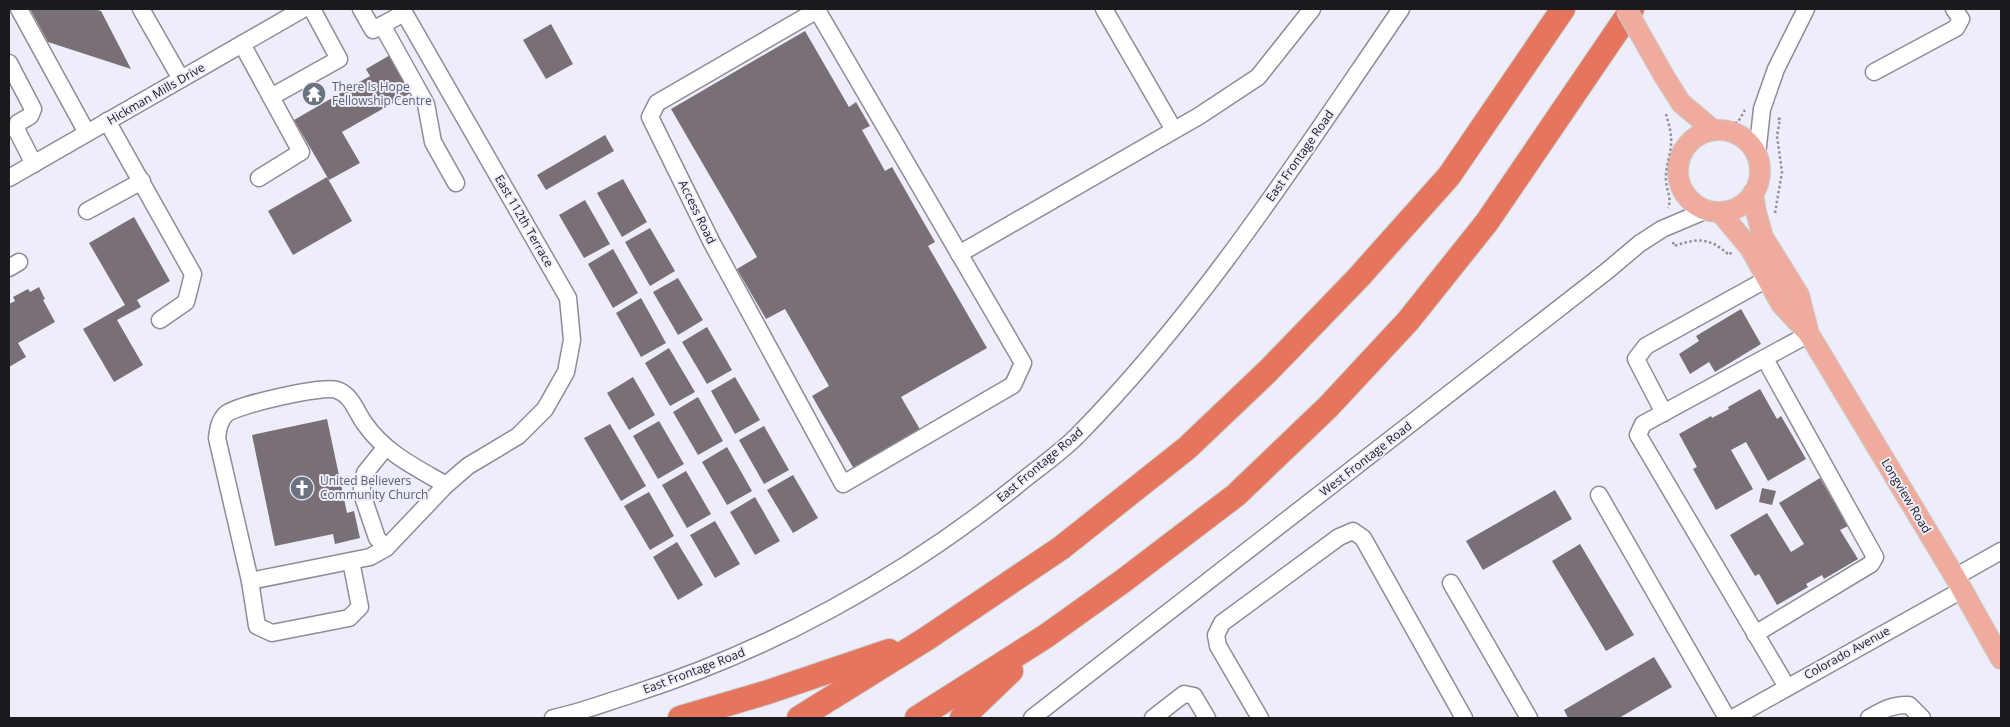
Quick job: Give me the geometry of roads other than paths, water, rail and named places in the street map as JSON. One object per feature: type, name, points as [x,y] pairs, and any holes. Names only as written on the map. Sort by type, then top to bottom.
[{"type":"highway","points":[[799,718],[926,638],[1069,542],[1187,448],[1268,371],[1358,278],[1449,176],[1563,9]]},
{"type":"highway","points":[[917,718],[1046,636],[1236,495],[1328,407],[1408,321],[1486,222],[1632,9]]},
{"type":"highway","points":[[962,718],[1046,636]]},
{"type":"highway","points":[[680,718],[768,692],[926,638]]},
{"type":"main road","points":[[1626,9],[1664,76],[1672,106],[1689,143]]},
{"type":"main road","points":[[1672,106],[1696,117],[1720,126],[1740,135],[1750,144],[1757,155],[1760,175],[1753,193],[1733,210],[1714,211],[1695,204],[1686,194],[1680,182],[1678,168],[1681,154],[1689,143],[1700,134],[1720,126]]},
{"type":"main road","name":"Longview Road","points":[[1753,193],[1756,212],[1754,238],[1767,279],[1781,304],[1809,334],[1958,583],[2001,659]]},
{"type":"main road","name":"Longview Road","points":[[1714,211],[1754,238],[1798,295],[1809,334]]},
{"type":"street","points":[[19,9],[87,133]]},
{"type":"street","points":[[141,9],[181,79]]},
{"type":"street","name":"Hickman Mills Drive","points":[[9,178],[303,9]]},
{"type":"street","points":[[271,97],[339,59],[312,9]]},
{"type":"street","points":[[361,9],[373,30],[403,11]]},
{"type":"street","points":[[818,9],[959,254],[1199,116],[1258,76],[1312,9]]},
{"type":"street","name":"Access Road","points":[[818,9],[657,103],[650,117],[712,243],[843,484],[1013,385],[1023,363],[959,254]]},
{"type":"street","points":[[1104,9],[1174,130]]},
{"type":"street","name":"East Frontage Road","points":[[553,718],[661,685],[749,650],[824,612],[913,561],[994,504],[1074,439],[1141,367],[1256,220],[1401,9]]},
{"type":"street","points":[[1757,155],[1762,114],[1776,69],[1806,9]]},
{"type":"street","points":[[1874,72],[1956,28],[1960,19],[1954,9]]},
{"type":"street","name":"East 112th Terrace","points":[[386,548],[446,485],[468,466],[518,436],[545,409],[566,372],[572,340],[568,298],[403,11]]},
{"type":"street","points":[[382,26],[426,104],[433,142],[456,183]]},
{"type":"street","points":[[242,44],[301,152],[259,178]]},
{"type":"street","points":[[9,63],[33,109],[30,116],[18,123],[17,131],[34,164]]},
{"type":"street","points":[[107,122],[193,274],[186,302],[160,320]]},
{"type":"street","points":[[87,211],[142,181]]},
{"type":"street","name":"West Frontage Road","points":[[1032,718],[1592,283],[1639,244],[1666,227],[1714,211]]},
{"type":"street","points":[[1664,413],[1636,359],[1646,346],[1767,279]]},
{"type":"street","points":[[1787,687],[1638,435],[1644,424],[1809,334]]},
{"type":"street","points":[[1755,634],[1871,564],[1875,557],[1765,359]]},
{"type":"street","points":[[351,561],[360,606],[349,618],[272,634],[257,626],[250,581],[217,438],[219,426],[225,415],[244,406],[321,389],[336,389],[352,402],[364,423],[385,448],[446,485]]},
{"type":"street","points":[[250,581],[370,557],[386,548],[377,538],[362,494],[362,482],[365,473],[385,448]]},
{"type":"street","points":[[1599,495],[1727,718]]},
{"type":"street","points":[[1260,718],[1218,646],[1216,635],[1222,623],[1339,537],[1354,531],[1363,538],[1464,718]]},
{"type":"street","name":"Colorado Avenue","points":[[1733,718],[1958,583],[2001,551]]},
{"type":"street","points":[[1451,582],[1529,718]]},
{"type":"street","points":[[1153,718],[1184,694],[1194,696],[1207,718]]},
{"type":"street","points":[[1869,718],[1890,706],[1900,704],[1909,705],[1922,718]]},
{"type":"place","name":"There Is Hope Fellowship Centre","points":[[314,94]]},
{"type":"place","name":"United Believers Community Church","points":[[302,488]]}]
